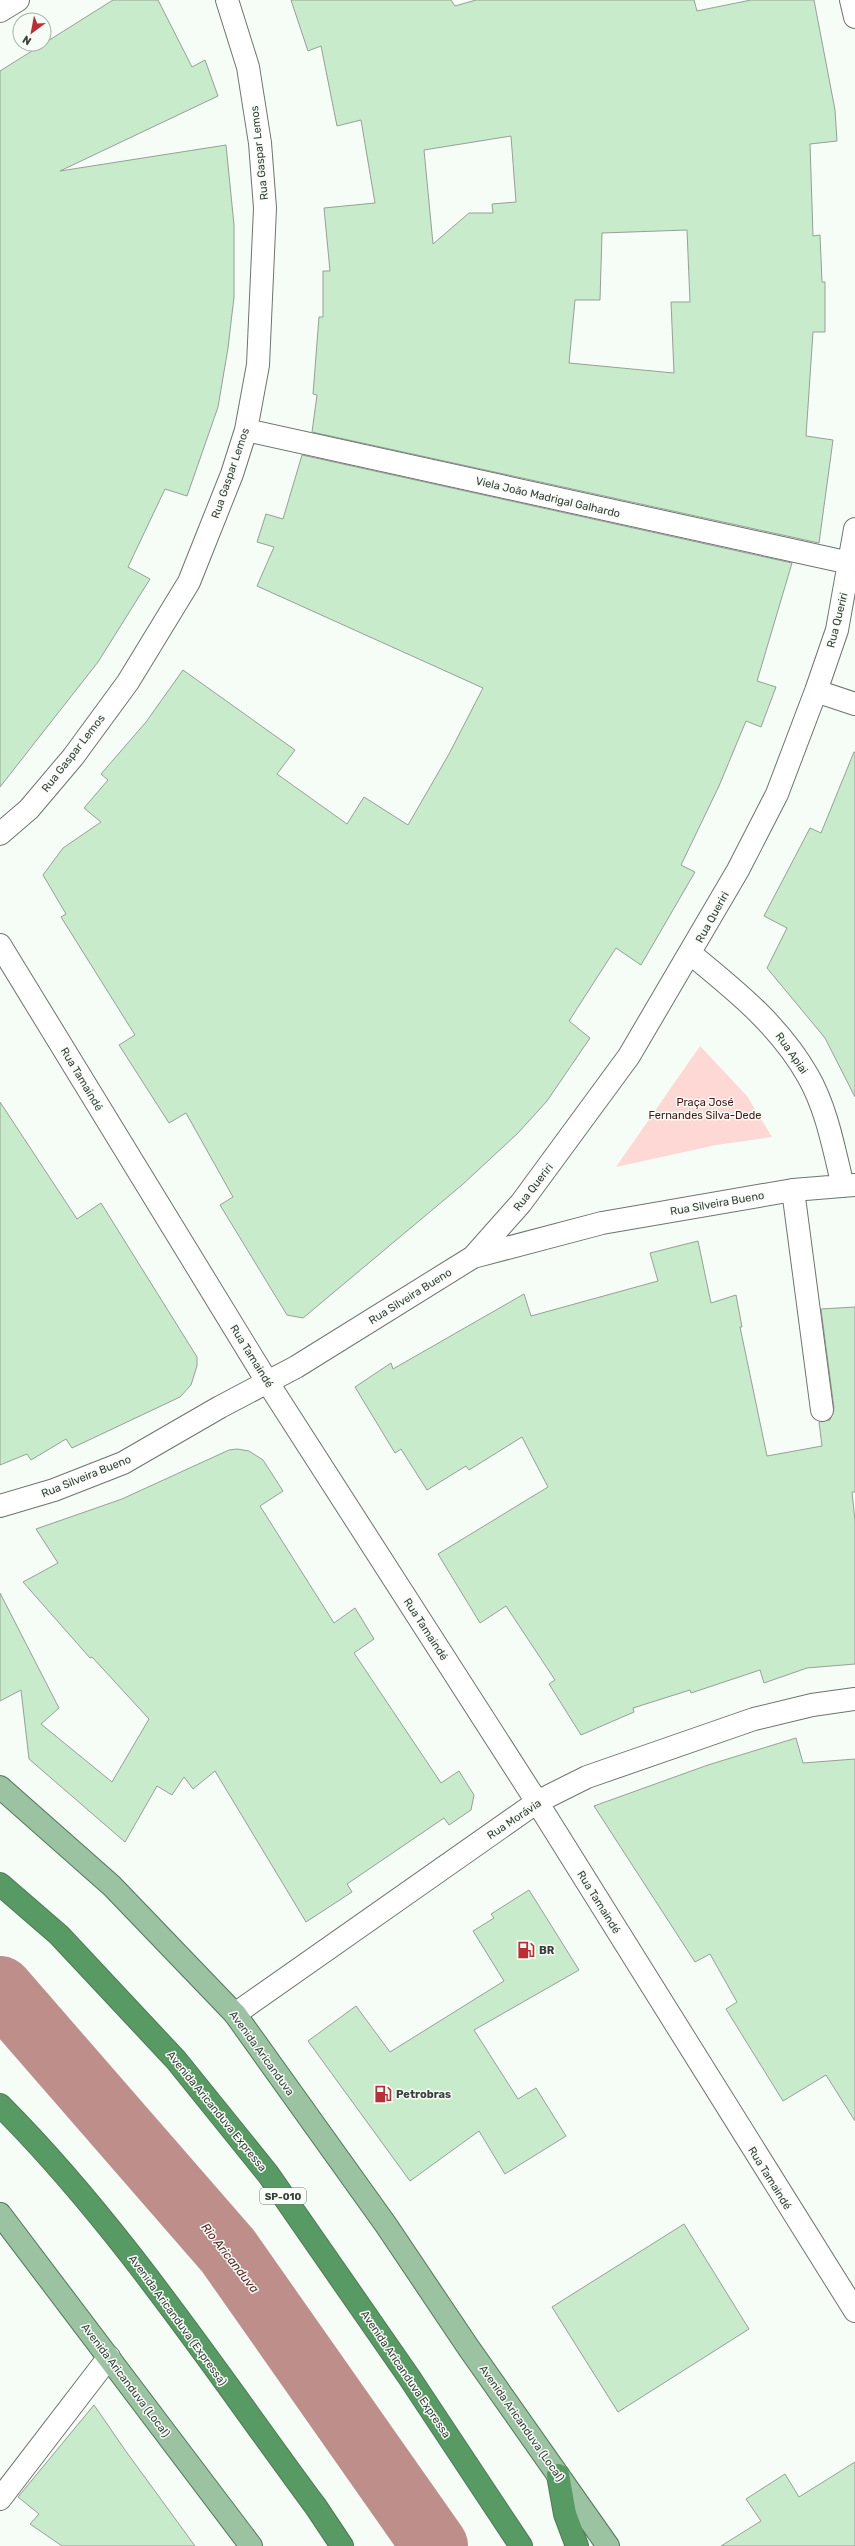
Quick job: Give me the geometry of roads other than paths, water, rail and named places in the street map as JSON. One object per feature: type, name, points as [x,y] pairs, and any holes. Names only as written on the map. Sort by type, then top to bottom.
[{"type":"highway","name":"Avenida Aricanduva Expressa","points":[[0,1884],[60,1935],[176,2060],[268,2174],[409,2377],[521,2546]]},
{"type":"highway","name":"Avenida Aricanduva (Expressa)","points":[[0,2106],[28,2133],[130,2254],[316,2507],[342,2546]]},
{"type":"highway","points":[[558,2475],[565,2514],[577,2546]]},
{"type":"main road","name":"Avenida Aricanduva","points":[[0,1786],[112,1886],[235,2014],[436,2300]]},
{"type":"main road","name":"Avenida Aricanduva (Local)","points":[[0,2214],[109,2357],[248,2545]]},
{"type":"main road","name":"Avenida Aricanduva (Local)","points":[[436,2300],[608,2546]]},
{"type":"street","points":[[0,11],[18,0]]},
{"type":"street","name":"Rua Gaspar Lemos","points":[[0,834],[29,809],[73,757],[128,682],[190,582],[232,474],[246,430],[258,365],[265,208],[260,143],[248,67],[227,0]]},
{"type":"street","points":[[852,0],[855,17]]},
{"type":"street","name":"Viela João Madrigal Galhardo","points":[[246,430],[850,563]]},
{"type":"street","name":"Rua Queriri","points":[[473,1257],[521,1203],[565,1146],[629,1056],[691,954],[777,794],[816,691],[837,630],[855,529]]},
{"type":"street","points":[[816,691],[855,704]]},
{"type":"street","name":"Rua Tamaindé","points":[[0,945],[268,1383],[536,1802],[855,2311]]},
{"type":"street","name":"Rua Apiai","points":[[691,954],[749,1003],[780,1034],[809,1077],[849,1186]]},
{"type":"street","name":"Rua Silveira Bueno","points":[[0,1506],[54,1490],[123,1463],[220,1407],[268,1383],[473,1257],[602,1223],[793,1190],[849,1186]]},
{"type":"street","points":[[793,1190],[822,1410]]},
{"type":"street","name":"Rua Morávia","points":[[235,2014],[536,1802],[587,1777],[754,1718],[812,1705],[855,1699]]},
{"type":"street","points":[[0,2500],[109,2357]]},
{"type":"waterway","name":"Rio Aricanduva","points":[[0,1989],[228,2251],[435,2546]]},
{"type":"place","name":"BR","points":[[526,1950]]},
{"type":"place","name":"Petrobras","points":[[383,2094]]},
{"type":"park label","name":"Praça José Fernandes Silva-Dede","points":[[705,1108]]}]
